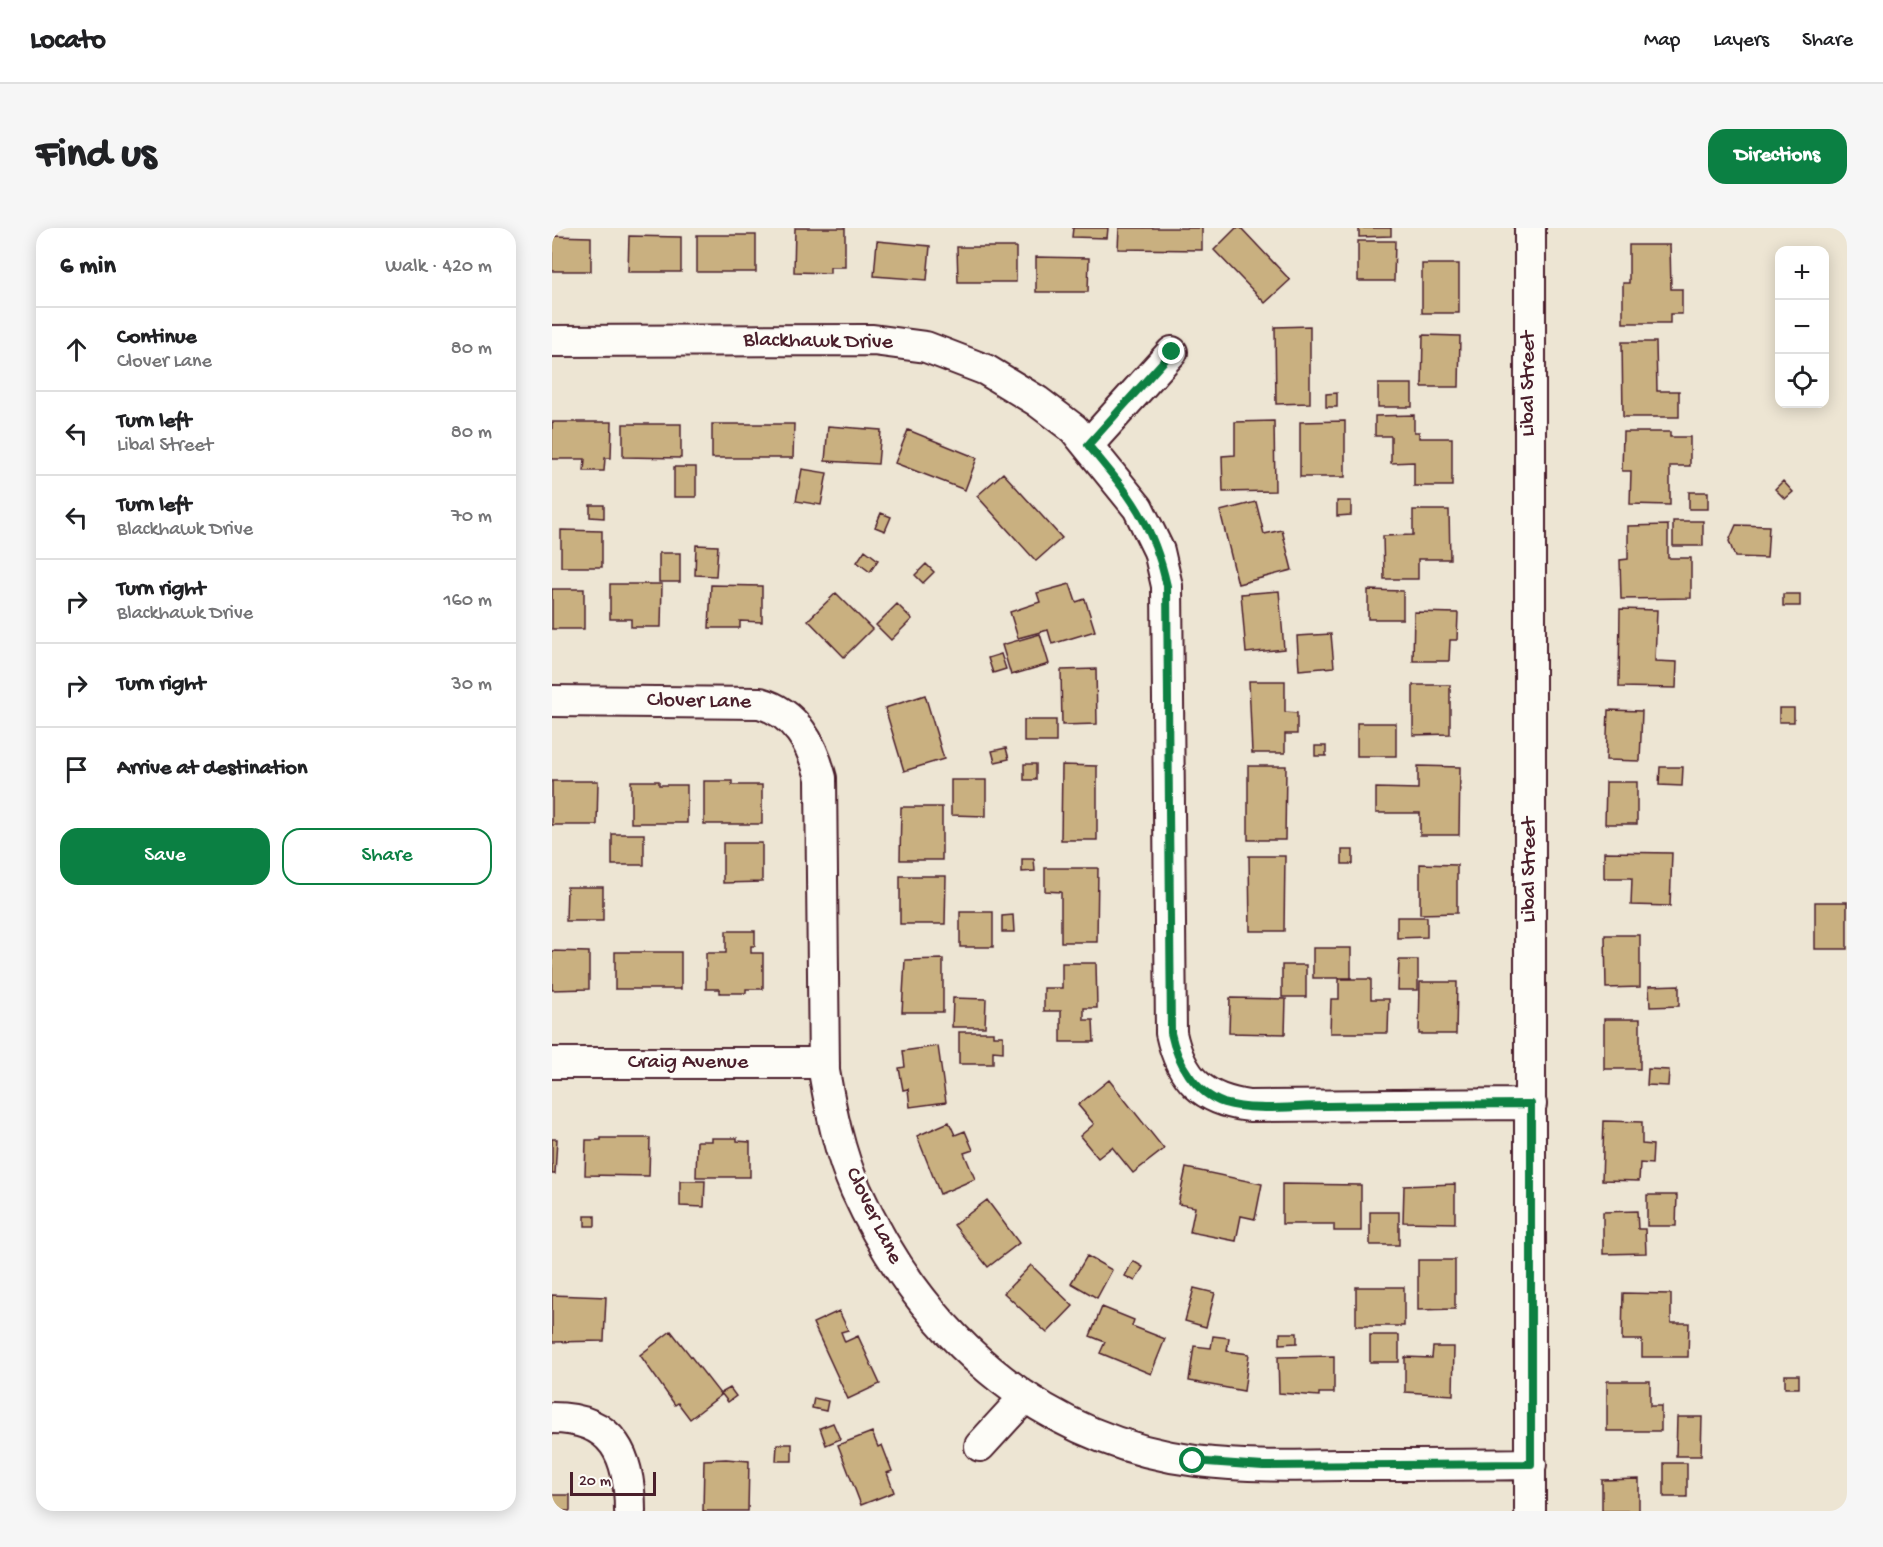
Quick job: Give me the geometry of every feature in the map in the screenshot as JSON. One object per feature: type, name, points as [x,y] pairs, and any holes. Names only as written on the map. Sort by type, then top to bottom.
[{"type":"street","name":"Libal Street","points":[[1530,228],[1530,1511]]},
{"type":"street","name":"Blackhawk Drive","points":[[552,341],[873,340],[926,347],[986,370],[1037,401],[1074,429],[1138,508],[1159,550],[1167,586],[1171,1033],[1182,1065],[1209,1096],[1225,1103],[1249,1106],[1531,1104]]},
{"type":"street","points":[[1088,445],[1172,352]]},
{"type":"street","name":"Clover Lane","points":[[552,701],[760,703],[777,708],[805,735],[815,754],[821,778],[824,1063],[832,1116],[844,1160],[855,1189],[896,1266],[915,1295],[955,1339],[1024,1398],[1117,1440],[1193,1461],[1263,1466],[1531,1464]]},
{"type":"street","name":"Craig Avenue","points":[[552,1063],[824,1063]]},
{"type":"street","points":[[980,1446],[1024,1398]]},
{"type":"street","points":[[552,1418],[568,1418],[586,1423],[601,1430],[614,1443],[624,1460],[630,1511]]},
{"type":"building","points":[[795,228],[845,228],[845,267],[830,267],[830,273],[794,272]]},
{"type":"building","points":[[1073,228],[1108,228],[1107,238],[1072,237]]},
{"type":"building","points":[[1119,228],[1202,228],[1202,250],[1118,249]]},
{"type":"building","points":[[1236,228],[1241,228],[1290,280],[1265,303],[1214,250]]},
{"type":"building","points":[[1359,228],[1391,228],[1391,236],[1359,237]]},
{"type":"building","points":[[697,235],[756,235],[756,272],[697,272]]},
{"type":"building","points":[[552,236],[591,237],[591,271],[552,271]]},
{"type":"building","points":[[629,236],[681,237],[681,272],[628,272]]},
{"type":"building","points":[[877,241],[930,246],[927,280],[874,276]]},
{"type":"building","points":[[1358,241],[1395,241],[1394,281],[1358,281]]},
{"type":"building","points":[[1629,245],[1670,245],[1671,289],[1682,289],[1682,314],[1670,314],[1670,323],[1623,323],[1623,283],[1629,283]]},
{"type":"building","points":[[957,247],[1016,247],[1016,282],[958,282]]},
{"type":"building","points":[[1036,257],[1089,258],[1088,292],[1036,292]]},
{"type":"building","points":[[1422,264],[1459,264],[1459,313],[1422,313]]},
{"type":"building","points":[[1310,326],[1310,403],[1276,404],[1275,327]]},
{"type":"building","points":[[1423,335],[1460,336],[1459,387],[1422,387]]},
{"type":"building","points":[[1622,342],[1656,342],[1657,391],[1679,391],[1679,417],[1623,417]]},
{"type":"building","points":[[1378,384],[1412,384],[1412,407],[1378,407]]},
{"type":"building","points":[[1337,393],[1337,407],[1326,407],[1326,394]]},
{"type":"building","points":[[1414,415],[1414,432],[1419,432],[1419,438],[1452,438],[1452,486],[1414,486],[1414,462],[1391,463],[1391,436],[1375,436],[1375,416]]},
{"type":"building","points":[[1274,421],[1275,491],[1223,492],[1222,456],[1235,455],[1235,422]]},
{"type":"building","points":[[1345,421],[1345,477],[1300,477],[1300,422]]},
{"type":"building","points":[[552,422],[612,422],[611,458],[605,458],[604,471],[584,471],[585,459],[552,459]]},
{"type":"building","points":[[623,424],[681,424],[681,458],[623,457]]},
{"type":"building","points":[[712,424],[794,424],[793,458],[712,458]]},
{"type":"building","points":[[828,426],[881,430],[878,464],[825,461]]},
{"type":"building","points":[[908,430],[977,458],[965,490],[895,463]]},
{"type":"building","points":[[1623,432],[1670,432],[1670,437],[1690,437],[1690,466],[1670,466],[1670,505],[1630,504],[1631,471],[1622,471]]},
{"type":"building","points":[[674,467],[696,467],[696,497],[674,497]]},
{"type":"building","points":[[802,469],[827,473],[821,505],[796,501]]},
{"type":"building","points":[[1003,473],[1062,538],[1036,561],[977,496]]},
{"type":"building","points":[[1783,481],[1793,492],[1785,499],[1775,489]]},
{"type":"building","points":[[1689,492],[1708,492],[1708,509],[1689,509]]},
{"type":"building","points":[[1337,501],[1351,501],[1351,515],[1337,516]]},
{"type":"building","points":[[1256,502],[1264,534],[1282,530],[1292,570],[1238,584],[1220,511]]},
{"type":"building","points":[[590,505],[604,505],[604,518],[590,517]]},
{"type":"building","points":[[1413,510],[1449,510],[1450,559],[1418,559],[1418,579],[1384,579],[1383,536],[1413,535]]},
{"type":"building","points":[[881,513],[891,517],[885,531],[875,527]]},
{"type":"building","points":[[1673,521],[1703,521],[1703,546],[1673,546]]},
{"type":"building","points":[[1668,525],[1668,558],[1691,558],[1691,598],[1621,599],[1620,560],[1628,559],[1628,526]]},
{"type":"building","points":[[1736,525],[1769,526],[1767,558],[1735,557],[1729,541]]},
{"type":"building","points":[[561,530],[602,531],[602,567],[561,567]]},
{"type":"building","points":[[696,545],[718,546],[716,576],[695,575]]},
{"type":"building","points":[[865,550],[878,560],[870,572],[857,562]]},
{"type":"building","points":[[659,553],[680,553],[680,582],[659,582]]},
{"type":"building","points":[[926,564],[934,572],[923,583],[915,575]]},
{"type":"building","points":[[610,584],[662,584],[661,627],[631,627],[631,619],[610,619]]},
{"type":"building","points":[[1070,584],[1076,602],[1085,599],[1095,631],[1052,644],[1048,630],[1018,638],[1010,612],[1040,602],[1037,593]]},
{"type":"building","points":[[711,585],[762,586],[762,622],[740,621],[740,628],[709,628]]},
{"type":"building","points":[[552,589],[584,589],[584,629],[552,629]]},
{"type":"building","points":[[1368,590],[1403,591],[1403,619],[1368,619]]},
{"type":"building","points":[[1279,591],[1284,649],[1246,653],[1241,594]]},
{"type":"building","points":[[836,593],[872,629],[844,657],[808,620]]},
{"type":"building","points":[[1783,594],[1800,594],[1800,606],[1783,606]]},
{"type":"building","points":[[897,604],[912,619],[891,640],[876,625]]},
{"type":"building","points":[[1620,609],[1657,610],[1655,661],[1677,662],[1676,688],[1619,687]]},
{"type":"building","points":[[1414,612],[1458,613],[1457,640],[1450,640],[1449,661],[1413,661]]},
{"type":"building","points":[[1040,634],[1049,664],[1011,675],[1002,645]]},
{"type":"building","points":[[1331,634],[1334,667],[1299,670],[1297,636]]},
{"type":"building","points":[[1001,654],[1006,669],[993,673],[988,658]]},
{"type":"building","points":[[1096,669],[1097,724],[1062,725],[1061,670]]},
{"type":"building","points":[[1249,681],[1285,681],[1285,712],[1297,713],[1297,734],[1285,734],[1285,753],[1252,753]]},
{"type":"building","points":[[1413,685],[1450,685],[1450,734],[1413,735]]},
{"type":"building","points":[[925,695],[944,759],[904,771],[885,708]]},
{"type":"building","points":[[1779,708],[1794,708],[1794,722],[1779,722]]},
{"type":"building","points":[[1608,710],[1642,711],[1640,761],[1606,760]]},
{"type":"building","points":[[1024,720],[1056,720],[1056,742],[1024,742]]},
{"type":"building","points":[[1357,723],[1396,723],[1396,756],[1357,756]]},
{"type":"building","points":[[1315,746],[1326,746],[1326,756],[1315,756]]},
{"type":"building","points":[[1006,748],[1009,759],[995,762],[992,751]]},
{"type":"building","points":[[1024,764],[1036,764],[1036,780],[1024,780]]},
{"type":"building","points":[[1062,765],[1097,766],[1097,840],[1061,840]]},
{"type":"building","points":[[1248,766],[1286,766],[1285,840],[1248,840]]},
{"type":"building","points":[[1418,766],[1460,767],[1459,835],[1420,835],[1420,813],[1376,813],[1376,788],[1418,789]]},
{"type":"building","points":[[1660,767],[1683,767],[1682,786],[1659,785]]},
{"type":"building","points":[[951,780],[986,780],[986,816],[951,815]]},
{"type":"building","points":[[552,781],[598,781],[597,825],[552,825]]},
{"type":"building","points":[[631,781],[659,781],[659,785],[687,785],[687,823],[631,823]]},
{"type":"building","points":[[704,781],[732,781],[732,785],[762,785],[762,824],[704,824]]},
{"type":"building","points":[[1606,782],[1637,782],[1637,824],[1605,824]]},
{"type":"building","points":[[901,807],[942,807],[942,860],[900,860]]},
{"type":"building","points":[[612,834],[644,834],[644,865],[612,865]]},
{"type":"building","points":[[723,843],[762,843],[762,882],[723,883]]},
{"type":"building","points":[[1342,850],[1353,850],[1353,864],[1342,864]]},
{"type":"building","points":[[1604,852],[1672,853],[1670,906],[1631,905],[1632,878],[1604,878]]},
{"type":"building","points":[[1249,856],[1285,856],[1284,931],[1250,931]]},
{"type":"building","points":[[1022,859],[1034,859],[1035,871],[1022,872]]},
{"type":"building","points":[[1420,864],[1457,865],[1457,913],[1420,914]]},
{"type":"building","points":[[1045,868],[1098,868],[1097,942],[1061,942],[1061,892],[1045,891]]},
{"type":"building","points":[[900,876],[946,876],[945,924],[900,924]]},
{"type":"building","points":[[567,887],[603,887],[603,921],[566,921]]},
{"type":"building","points":[[1815,902],[1847,902],[1847,949],[1815,949]]},
{"type":"building","points":[[960,912],[993,912],[993,947],[960,947]]},
{"type":"building","points":[[1013,915],[1014,932],[1002,932],[1002,916]]},
{"type":"building","points":[[1397,917],[1427,917],[1427,937],[1397,938]]},
{"type":"building","points":[[726,931],[755,931],[755,946],[751,946],[751,953],[763,953],[763,989],[746,989],[746,993],[720,993],[720,989],[706,989],[706,953],[726,953]]},
{"type":"building","points":[[1605,935],[1640,935],[1640,987],[1606,988]]},
{"type":"building","points":[[1313,948],[1351,948],[1351,978],[1313,978]]},
{"type":"building","points":[[552,951],[589,952],[589,989],[552,990]]},
{"type":"building","points":[[615,952],[681,952],[681,989],[615,989]]},
{"type":"building","points":[[943,959],[943,1012],[902,1012],[905,960]]},
{"type":"building","points":[[1399,960],[1418,960],[1418,990],[1398,990]]},
{"type":"building","points":[[1062,963],[1096,963],[1097,1008],[1084,1008],[1084,1020],[1093,1020],[1094,1042],[1061,1042],[1061,1011],[1044,1011],[1044,988],[1062,988]]},
{"type":"building","points":[[1282,965],[1306,965],[1306,997],[1282,997]]},
{"type":"building","points":[[1339,979],[1371,979],[1371,999],[1389,999],[1388,1033],[1330,1033],[1331,999],[1339,999]]},
{"type":"building","points":[[1420,982],[1457,982],[1456,1034],[1419,1034]]},
{"type":"building","points":[[1679,985],[1679,1006],[1650,1007],[1649,986]]},
{"type":"building","points":[[953,998],[986,999],[985,1027],[952,1027]]},
{"type":"building","points":[[1230,998],[1286,999],[1285,1034],[1229,1033]]},
{"type":"building","points":[[1604,1019],[1640,1019],[1640,1069],[1604,1069]]},
{"type":"building","points":[[959,1032],[993,1032],[993,1036],[1003,1036],[1003,1052],[993,1051],[993,1064],[959,1064]]},
{"type":"building","points":[[938,1046],[946,1102],[910,1107],[908,1089],[903,1090],[899,1068],[905,1067],[903,1051]]},
{"type":"building","points":[[1648,1069],[1669,1070],[1668,1086],[1647,1085]]},
{"type":"building","points":[[1109,1080],[1164,1149],[1133,1173],[1112,1147],[1098,1158],[1080,1136],[1094,1124],[1078,1105]]},
{"type":"building","points":[[1604,1121],[1642,1122],[1642,1144],[1653,1145],[1652,1164],[1640,1163],[1639,1181],[1602,1180]]},
{"type":"building","points":[[949,1122],[955,1135],[965,1131],[973,1150],[964,1153],[975,1179],[940,1194],[917,1136]]},
{"type":"building","points":[[601,1138],[650,1138],[649,1176],[585,1175],[586,1140],[601,1140]]},
{"type":"building","points":[[712,1138],[737,1138],[737,1141],[750,1142],[750,1177],[696,1177],[697,1141],[712,1141]]},
{"type":"building","points":[[552,1139],[557,1139],[555,1174],[552,1174]]},
{"type":"building","points":[[1186,1168],[1262,1184],[1255,1219],[1241,1216],[1236,1241],[1190,1232],[1195,1207],[1178,1204]]},
{"type":"building","points":[[680,1181],[705,1181],[704,1207],[680,1206]]},
{"type":"building","points":[[1282,1184],[1361,1185],[1361,1231],[1334,1231],[1334,1224],[1282,1224]]},
{"type":"building","points":[[1455,1184],[1455,1223],[1403,1222],[1404,1186]]},
{"type":"building","points":[[1647,1195],[1677,1195],[1676,1226],[1647,1226]]},
{"type":"building","points":[[987,1200],[1019,1243],[988,1267],[954,1225]]},
{"type":"building","points":[[1637,1211],[1638,1229],[1645,1229],[1646,1253],[1603,1254],[1603,1212]]},
{"type":"building","points":[[1370,1212],[1399,1212],[1399,1245],[1370,1245]]},
{"type":"building","points":[[585,1216],[595,1216],[595,1226],[585,1226]]},
{"type":"building","points":[[1087,1256],[1112,1270],[1097,1298],[1071,1283]]},
{"type":"building","points":[[1418,1260],[1455,1260],[1455,1309],[1418,1310]]},
{"type":"building","points":[[1133,1261],[1143,1267],[1135,1281],[1125,1276]]},
{"type":"building","points":[[1031,1265],[1073,1306],[1047,1333],[1004,1293]]},
{"type":"building","points":[[1356,1287],[1404,1287],[1404,1326],[1356,1326]]},
{"type":"building","points":[[1194,1288],[1215,1293],[1206,1327],[1185,1321]]},
{"type":"building","points":[[1623,1293],[1671,1294],[1671,1323],[1689,1323],[1688,1357],[1642,1357],[1642,1340],[1622,1340]]},
{"type":"building","points":[[552,1295],[606,1297],[604,1341],[552,1342]]},
{"type":"building","points":[[1102,1307],[1134,1320],[1132,1326],[1165,1339],[1151,1374],[1100,1353],[1105,1342],[1090,1336]]},
{"type":"building","points":[[839,1311],[848,1330],[841,1332],[845,1342],[858,1336],[880,1384],[848,1399],[813,1323]]},
{"type":"building","points":[[671,1331],[721,1395],[690,1419],[678,1403],[675,1405],[640,1355]]},
{"type":"building","points":[[1280,1333],[1297,1333],[1297,1343],[1280,1344]]},
{"type":"building","points":[[1370,1335],[1399,1335],[1399,1362],[1370,1362]]},
{"type":"building","points":[[1213,1336],[1229,1338],[1227,1351],[1249,1354],[1244,1391],[1189,1381],[1194,1346],[1211,1348]]},
{"type":"building","points":[[1433,1347],[1454,1347],[1453,1395],[1405,1392],[1405,1357],[1432,1358]]},
{"type":"building","points":[[1334,1356],[1334,1393],[1319,1393],[1319,1396],[1279,1393],[1278,1357]]},
{"type":"building","points":[[1785,1375],[1799,1375],[1799,1388],[1785,1388]]},
{"type":"building","points":[[1607,1381],[1650,1381],[1650,1406],[1661,1406],[1661,1431],[1607,1431]]},
{"type":"building","points":[[730,1388],[736,1396],[728,1402],[721,1393]]},
{"type":"building","points":[[814,1398],[828,1401],[826,1411],[812,1408]]},
{"type":"building","points":[[1677,1417],[1702,1417],[1701,1456],[1676,1456]]},
{"type":"building","points":[[833,1423],[840,1439],[826,1445],[820,1428]]},
{"type":"building","points":[[872,1432],[878,1447],[882,1445],[892,1471],[887,1473],[894,1492],[861,1505],[838,1445]]},
{"type":"building","points":[[777,1444],[792,1444],[792,1461],[776,1461]]},
{"type":"building","points":[[704,1460],[749,1461],[748,1511],[703,1511]]},
{"type":"building","points":[[1664,1463],[1687,1463],[1687,1497],[1664,1497]]},
{"type":"building","points":[[1639,1479],[1639,1511],[1602,1511],[1602,1480]]},
{"type":"building","points":[[552,1495],[570,1495],[570,1511],[552,1511]]},
{"type":"route","points":[[1172,352],[1088,445],[1138,508],[1159,550],[1167,586],[1171,1033],[1175,1051],[1182,1065],[1198,1085],[1209,1096],[1225,1103],[1273,1107],[1531,1104],[1531,1464],[1263,1466],[1193,1461]]}]
